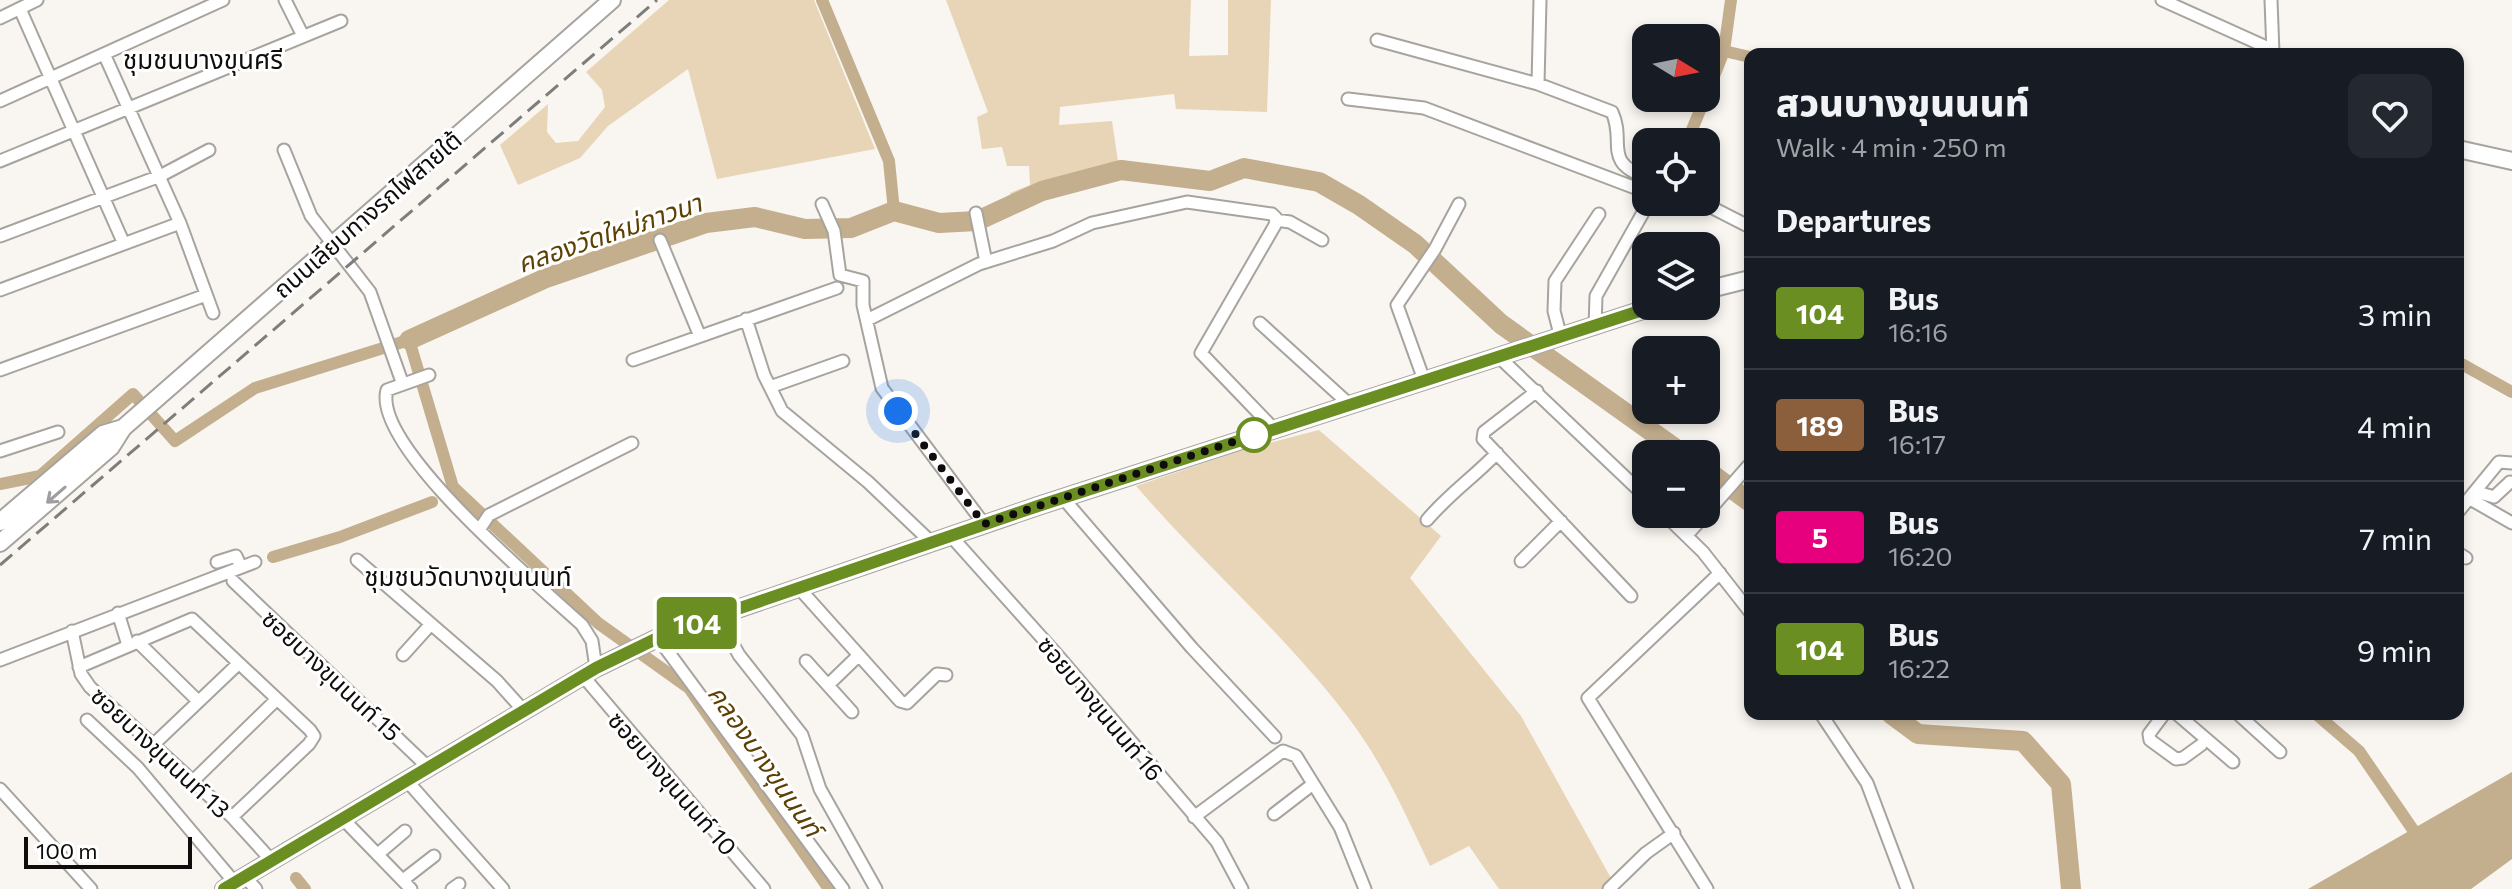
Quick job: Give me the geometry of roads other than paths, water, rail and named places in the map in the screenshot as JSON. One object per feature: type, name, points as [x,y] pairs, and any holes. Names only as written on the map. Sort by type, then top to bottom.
[{"type":"street","points":[[0,18],[37,0]]},
{"type":"street","points":[[0,101],[223,0]]},
{"type":"street","points":[[285,0],[303,36]]},
{"type":"street","name":"ถนนเลียบทางรถไฟสายใต้","points":[[107,441],[612,0]]},
{"type":"street","points":[[1538,84],[1540,0]]},
{"type":"street","points":[[2162,0],[2264,48]]},
{"type":"street","points":[[2271,0],[2273,48]]},
{"type":"street","points":[[20,9],[124,244]]},
{"type":"street","points":[[0,161],[341,21]]},
{"type":"street","points":[[1377,40],[1538,84],[1612,112],[1621,164],[1632,172]]},
{"type":"street","points":[[105,56],[180,223],[213,313]]},
{"type":"street","points":[[1348,99],[1424,108],[1632,187]]},
{"type":"street","points":[[0,236],[160,176],[209,150]]},
{"type":"street","points":[[284,150],[311,216],[332,245],[351,263],[370,292],[402,382]]},
{"type":"street","points":[[2464,150],[2510,161]]},
{"type":"street","points":[[867,320],[986,262],[1053,241],[1092,223],[1187,202],[1272,214],[1276,220],[1290,222],[1322,240]]},
{"type":"street","points":[[822,204],[834,231],[841,276],[863,281],[867,320],[882,388],[984,524]]},
{"type":"street","points":[[1424,380],[1397,305],[1435,249],[1459,204]]},
{"type":"street","points":[[1720,212],[1744,224]]},
{"type":"street","points":[[976,213],[986,262]]},
{"type":"street","points":[[1561,338],[1554,311],[1555,281],[1599,214]]},
{"type":"street","points":[[1595,328],[1596,296],[1641,216]]},
{"type":"street","points":[[1273,428],[1201,353],[1276,220]]},
{"type":"street","points":[[0,290],[180,223]]},
{"type":"street","points":[[660,242],[699,334]]},
{"type":"street","points":[[1720,286],[1744,280]]},
{"type":"street","points":[[633,360],[699,334],[837,288]]},
{"type":"street","points":[[0,370],[206,295]]},
{"type":"street","points":[[87,720],[138,768],[240,884],[272,861],[590,672],[658,638],[950,535],[1273,428],[1632,314]]},
{"type":"street","points":[[746,319],[770,387],[782,411],[868,482],[931,542]]},
{"type":"street","points":[[1260,323],[1349,404]]},
{"type":"street","points":[[1500,356],[1632,483]]},
{"type":"street","points":[[770,387],[843,361]]},
{"type":"street","points":[[423,377],[402,382],[385,394],[402,444],[479,530],[582,625],[592,641],[590,672]]},
{"type":"street","points":[[1537,391],[1484,432],[1483,439],[1631,596]]},
{"type":"street","points":[[0,451],[58,432]]},
{"type":"street","points":[[0,522],[107,441]]},
{"type":"street","points":[[0,543],[107,441]]},
{"type":"street","points":[[479,530],[489,515],[632,443]]},
{"type":"street","points":[[1427,520],[1449,494],[1467,483],[1497,453]]},
{"type":"street","points":[[2464,506],[2499,462],[2512,462]]},
{"type":"street","points":[[1720,498],[1744,471]]},
{"type":"street","points":[[2474,496],[2494,497],[2510,482]]},
{"type":"street","points":[[2474,496],[2512,523]]},
{"type":"street","points":[[1063,498],[1192,648],[1275,737]]},
{"type":"street","points":[[1521,561],[1561,521]]},
{"type":"street","points":[[1679,528],[1744,604]]},
{"type":"street","points":[[1687,535],[1693,528]]},
{"type":"street","name":"ซอยบางขุนนนท์ 16","points":[[950,535],[1217,842],[1242,889]]},
{"type":"street","points":[[211,549],[228,578]]},
{"type":"street","points":[[217,562],[236,556],[241,567]]},
{"type":"street","points":[[357,560],[497,681],[524,711]]},
{"type":"street","points":[[0,660],[118,613],[228,578],[241,567],[255,562]]},
{"type":"street","points":[[1707,889],[1588,698],[1720,573]]},
{"type":"street","name":"ซอยบางขุนนนท์ 15","points":[[228,578],[430,769]]},
{"type":"street","points":[[798,587],[904,703],[936,675],[942,672],[946,675]]},
{"type":"street","points":[[118,613],[132,643],[198,701]]},
{"type":"street","points":[[717,615],[739,655],[802,735],[820,789],[876,889]]},
{"type":"street","points":[[79,667],[192,619],[313,733],[313,739],[232,817]]},
{"type":"street","points":[[403,655],[431,624]]},
{"type":"street","name":"ซอยบางขุนนนท์ 13","points":[[72,631],[79,667],[90,687],[232,817],[272,861]]},
{"type":"street","points":[[658,638],[843,889]]},
{"type":"street","points":[[828,685],[859,655]]},
{"type":"street","points":[[806,661],[852,712]]},
{"type":"street","points":[[154,744],[238,664]]},
{"type":"street","name":"ซอยบางขุนนนท์ 10","points":[[590,672],[764,889]]},
{"type":"street","points":[[193,781],[277,699]]},
{"type":"street","points":[[1825,720],[1867,783],[1907,889]]},
{"type":"street","points":[[2160,720],[2149,734],[2150,740],[2179,759],[2201,745]]},
{"type":"street","points":[[2184,720],[2233,762]]},
{"type":"street","points":[[2245,720],[2280,752]]},
{"type":"street","points":[[1194,817],[1283,751],[1296,756],[1340,827],[1365,889]]},
{"type":"street","points":[[408,782],[503,889]]},
{"type":"street","points":[[1274,814],[1313,784]]},
{"type":"street","points":[[0,789],[91,889]]},
{"type":"street","points":[[344,820],[407,885],[434,856]]},
{"type":"street","points":[[378,854],[405,831]]},
{"type":"street","points":[[1609,889],[1646,853],[1674,833]]},
{"type":"waterway","points":[[822,0],[889,161],[894,211]]},
{"type":"waterway","points":[[1720,61],[1731,0]]},
{"type":"waterway","points":[[1724,51],[1744,56]]},
{"type":"waterway","points":[[1693,128],[1699,112]]},
{"type":"waterway","name":"คลองวัดใหม่ภาวนา","points":[[409,340],[546,278],[706,223],[755,217],[805,229],[851,228],[894,211],[939,223],[977,221],[1042,191],[1121,170],[1210,181],[1244,168],[1319,182],[1359,205],[1415,244],[1501,324],[1663,440]]},
{"type":"waterway","name":"คลองบางขุนนนท์","points":[[0,484],[40,476],[133,394],[175,441],[255,388],[409,340],[453,487],[598,623],[689,688],[829,889]]},
{"type":"waterway","points":[[2464,365],[2512,392]]},
{"type":"waterway","name":"คลองวัดใหม่ภาวนา","points":[[1720,480],[1744,498]]},
{"type":"waterway","points":[[273,557],[340,537],[432,502]]},
{"type":"waterway","name":"คลองวัดใหม่ภาวนา","points":[[1899,720],[1918,734],[2023,741],[2061,784],[2071,889]]},
{"type":"waterway","points":[[2323,720],[2359,751],[2420,840]]},
{"type":"waterway","points":[[296,878],[305,889]]},
{"type":"railway","points":[[0,565],[657,0]]},
{"type":"district","name":"ชุมชนบางขุนศรี","points":[[203,58]]},
{"type":"district","name":"ชุมชนวัดบางขุนนนท์","points":[[468,575]]}]
